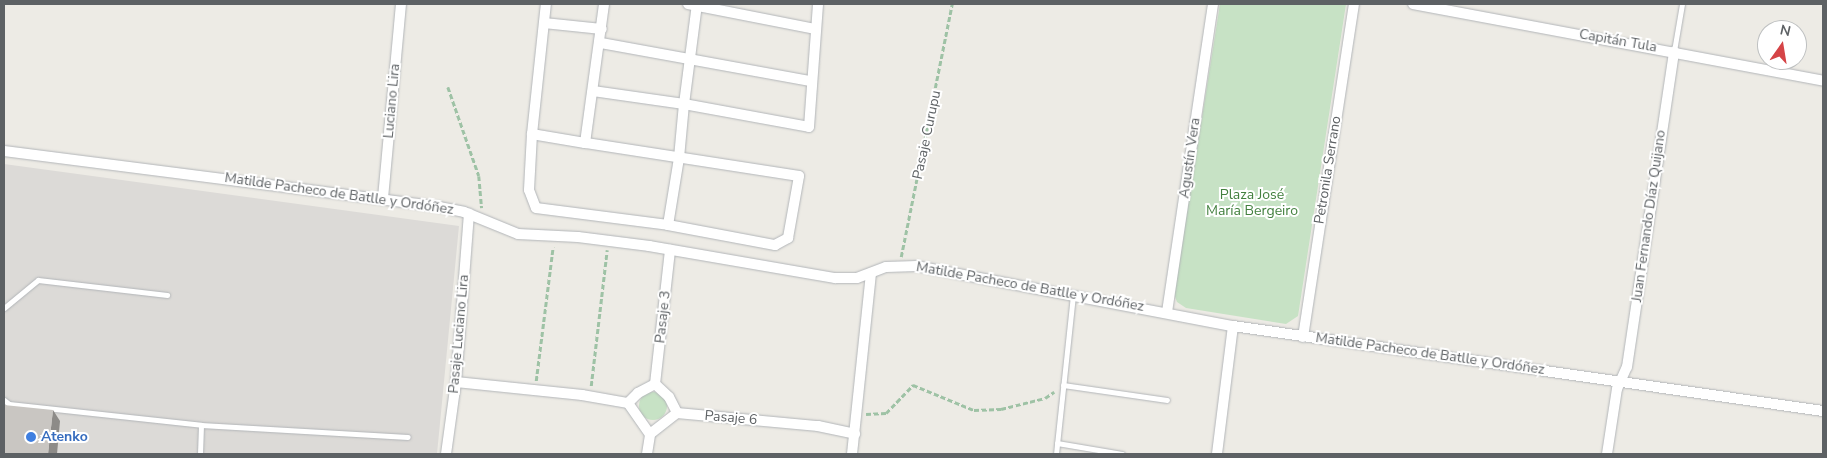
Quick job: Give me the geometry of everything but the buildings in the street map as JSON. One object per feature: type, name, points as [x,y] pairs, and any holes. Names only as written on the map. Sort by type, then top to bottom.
[{"type":"street","name":"Luciano Lira","points":[[383,198],[401,4]]},
{"type":"street","points":[[532,134],[799,176],[794,218],[788,238],[775,245],[668,225],[536,208],[529,190],[532,134],[546,4]]},
{"type":"street","points":[[586,143],[601,43],[604,4]]},
{"type":"street","points":[[668,225],[679,158],[694,4],[815,29]]},
{"type":"street","points":[[593,91],[684,104],[809,127],[818,4]]},
{"type":"street","name":"Agustín Vera","points":[[1168,312],[1213,4]]},
{"type":"street","name":"Petronila Serrano","points":[[1303,337],[1354,4]]},
{"type":"street","name":"Capitán Tula","points":[[1413,4],[1674,51],[1823,81]]},
{"type":"street","points":[[544,23],[602,29]]},
{"type":"street","points":[[601,43],[811,81]]},
{"type":"street","name":"Juan Fernando Díaz Quijano","points":[[1607,454],[1621,380],[1627,367],[1674,51]]},
{"type":"street","name":"Matilde Pacheco de Batlle y Ordóñez","points":[[4,151],[383,198],[469,214],[506,231],[608,241],[835,278],[871,274],[899,266],[917,266],[1168,312],[1233,326],[1621,380],[1823,411]]},
{"type":"street","name":"Pasaje Luciano Lira","points":[[446,454],[456,382],[469,214]]},
{"type":"street","name":"Pasaje 3","points":[[655,384],[670,250]]},
{"type":"street","points":[[852,454],[871,274]]},
{"type":"street","points":[[1217,454],[1233,326]]},
{"type":"street","points":[[456,382],[535,390],[628,403],[650,434]]},
{"type":"street","points":[[628,403],[638,393],[655,384],[669,396],[677,413],[650,434],[647,454]]},
{"type":"street","name":"Pasaje 6","points":[[677,413],[818,426],[855,434]]},
{"type":"lane","points":[[1674,51],[1682,4]]},
{"type":"lane","points":[[4,308],[38,280],[167,295]]},
{"type":"lane","points":[[1056,454],[1073,296]]},
{"type":"lane","points":[[1063,385],[1167,400]]},
{"type":"lane","points":[[4,400],[9,404],[201,425],[408,437]]},
{"type":"lane","points":[[200,454],[201,425]]},
{"type":"lane","points":[[1057,443],[1122,454]]},
{"type":"path","name":"Pasaje Curupu","points":[[899,266],[952,4]]},
{"type":"path","points":[[448,87],[479,176],[482,209],[469,214]]},
{"type":"path","points":[[535,390],[552,270],[553,236]]},
{"type":"path","points":[[590,397],[608,241]]},
{"type":"path","points":[[857,414],[886,413],[913,386],[974,410],[1001,408],[1045,398],[1063,385]]},
{"type":"shaded area","points":[[4,164],[459,226],[437,454],[4,454]]},
{"type":"green space","name":"Plaza José María Bergeiro","points":[[1220,4],[1346,4],[1298,316],[1286,324],[1186,308],[1177,302],[1174,294]]},
{"type":"green space","points":[[653,392],[663,396],[667,406],[663,416],[653,420],[643,416],[639,406],[643,396]]},
{"type":"place","name":"Atenko","points":[[31,437]]}]
